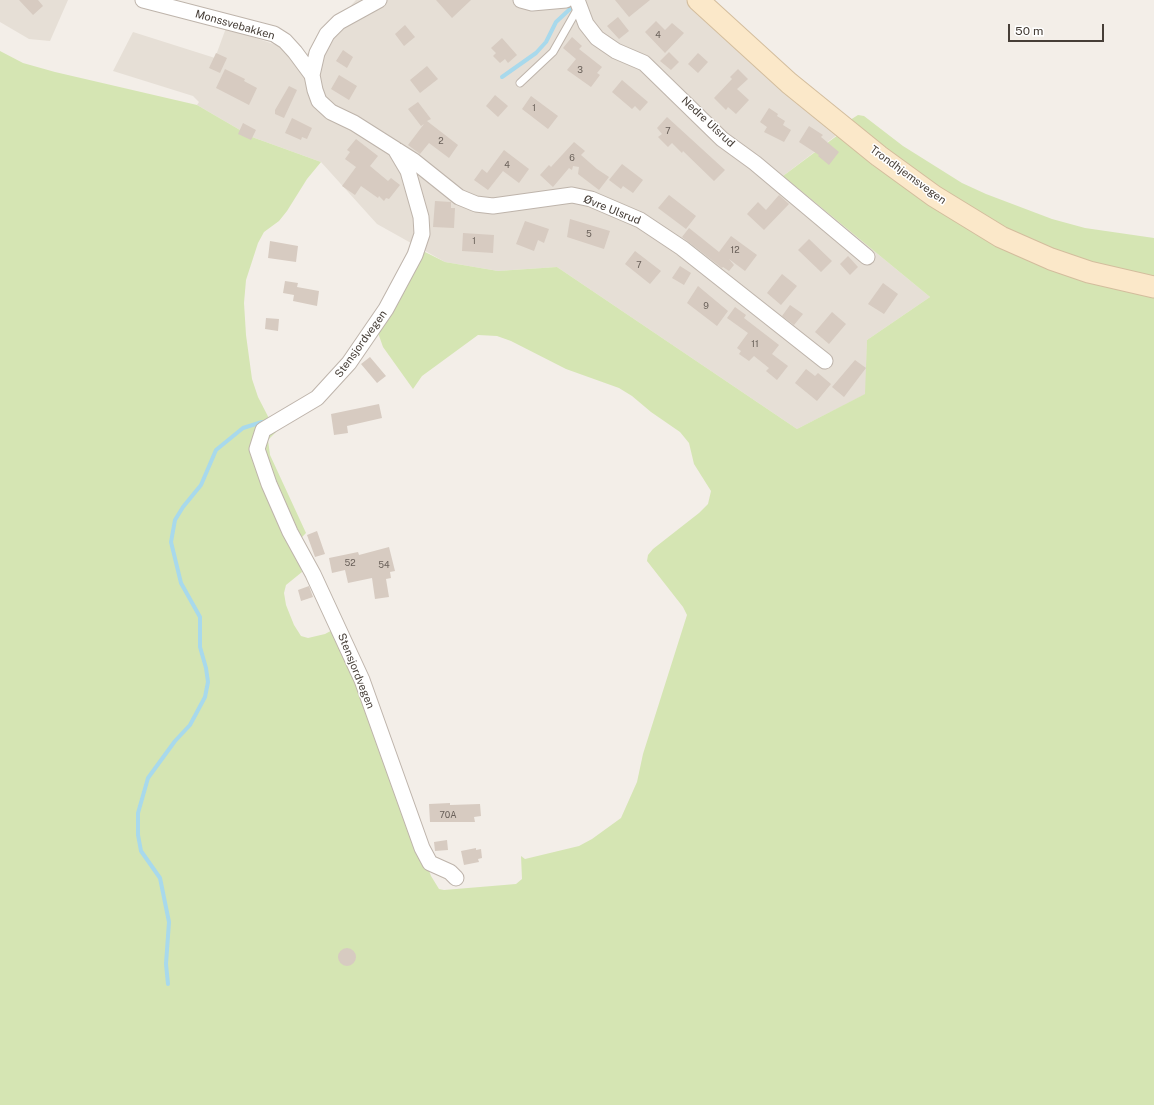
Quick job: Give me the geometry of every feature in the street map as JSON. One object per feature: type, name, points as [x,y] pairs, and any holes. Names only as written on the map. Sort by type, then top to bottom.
[{"type":"main road","name":"Trondhjemsvegen","points":[[698,0],[790,83],[879,156],[934,196],[1001,238],[1088,272],[1154,287]]},
{"type":"street","name":"Monssvebakken","points":[[143,0],[274,34],[285,41],[295,52],[312,76]]},
{"type":"street","name":"Stensjordvegen","points":[[378,0],[339,22],[327,34],[317,53],[312,76],[319,101],[331,112],[354,123],[394,149],[408,171],[421,217],[422,234],[415,255],[386,309],[349,363],[317,398],[263,430],[257,449],[269,484],[287,526],[316,581],[362,680],[422,848],[430,863],[450,872],[456,878]]},
{"type":"street","points":[[521,0],[532,3],[574,3]]},
{"type":"street","name":"Nedre Ulsrud","points":[[574,3],[586,24],[597,38],[616,50],[644,63],[722,138],[755,163],[867,256]]},
{"type":"street","name":"Øvre Ulsrud","points":[[394,149],[414,161],[459,197],[476,204],[492,206],[572,195],[591,200],[640,220],[682,248],[825,361]]},
{"type":"lane","points":[[520,83],[553,52],[574,3]]},
{"type":"shaded area","points":[[0,0],[68,0],[50,41],[29,39],[0,22]]},
{"type":"shaded area","points":[[356,0],[708,0],[842,131],[783,176],[930,297],[867,340],[866,394],[797,429],[557,267],[498,271],[445,262],[377,224],[321,162],[252,137],[197,105],[199,102],[193,96],[113,71],[133,32],[215,58],[226,28],[306,55]]},
{"type":"green space","points":[[0,51],[23,63],[55,72],[197,105],[252,137],[321,162],[307,179],[279,221],[264,232],[258,243],[246,280],[244,303],[246,335],[252,379],[258,397],[276,432],[268,440],[270,455],[306,533],[296,543],[302,572],[286,585],[284,593],[286,605],[294,625],[301,636],[308,638],[325,634],[338,627],[431,876],[439,889],[444,890],[516,884],[522,879],[521,856],[525,859],[579,846],[592,839],[621,818],[637,782],[643,754],[687,615],[683,607],[647,561],[648,555],[653,549],[699,513],[708,504],[711,491],[694,464],[689,443],[680,432],[651,412],[632,396],[619,388],[566,369],[511,341],[497,336],[478,335],[422,376],[413,389],[383,347],[376,327],[419,249],[445,262],[498,271],[557,267],[797,429],[865,394],[867,340],[930,297],[783,176],[842,132],[847,122],[858,115],[864,116],[903,146],[962,183],[986,194],[1052,219],[1085,228],[1154,238],[1154,1105],[0,1105]]},
{"type":"building","points":[[19,0],[38,0],[43,6],[33,15]]},
{"type":"building","points":[[436,0],[471,0],[452,18]]},
{"type":"building","points":[[615,0],[650,0],[629,17]]},
{"type":"building","points":[[618,17],[629,31],[619,39],[607,26]]},
{"type":"building","points":[[656,21],[665,30],[672,23],[684,33],[665,53],[645,32]]},
{"type":"building","points":[[405,25],[415,37],[404,46],[395,34]]},
{"type":"building","points":[[572,37],[582,46],[579,49],[602,67],[597,73],[600,75],[591,87],[567,70],[576,59],[563,48]]},
{"type":"building","points":[[502,38],[517,55],[508,63],[505,59],[500,63],[493,56],[496,53],[491,48]]},
{"type":"building","points":[[343,50],[353,57],[347,68],[336,61]]},
{"type":"building","points":[[669,52],[679,62],[671,70],[660,61]]},
{"type":"building","points":[[216,53],[227,58],[220,73],[209,68]]},
{"type":"building","points":[[698,53],[708,62],[698,73],[688,64]]},
{"type":"building","points":[[427,66],[438,79],[420,93],[410,80]]},
{"type":"building","points":[[225,69],[245,79],[244,81],[257,88],[249,105],[216,88]]},
{"type":"building","points":[[738,69],[748,79],[737,89],[749,100],[736,114],[728,107],[726,110],[714,98],[732,79],[730,77]]},
{"type":"building","points":[[339,75],[357,86],[349,100],[331,89]]},
{"type":"building","points":[[622,80],[648,102],[640,111],[635,106],[632,109],[612,92]]},
{"type":"building","points":[[289,86],[297,90],[284,118],[275,114],[275,110]]},
{"type":"building","points":[[495,95],[508,106],[498,117],[486,106]]},
{"type":"building","points":[[531,96],[558,116],[548,129],[522,109]]},
{"type":"building","points":[[418,102],[431,119],[427,121],[458,145],[449,158],[429,143],[420,154],[408,145],[424,124],[421,126],[408,109]]},
{"type":"building","points":[[769,108],[785,121],[783,125],[791,130],[784,142],[764,132],[767,127],[760,122]]},
{"type":"building","points":[[667,117],[725,170],[714,181],[683,151],[682,153],[672,143],[668,147],[658,137],[662,134],[657,128]]},
{"type":"building","points":[[292,118],[312,128],[307,139],[302,137],[301,140],[285,133]]},
{"type":"building","points":[[243,123],[256,130],[251,140],[238,134]]},
{"type":"building","points":[[809,126],[823,135],[821,137],[839,152],[829,165],[818,156],[819,155],[799,142]]},
{"type":"building","points":[[356,139],[378,156],[370,166],[388,181],[391,178],[400,185],[389,199],[386,198],[384,201],[379,196],[378,198],[361,186],[355,195],[342,186],[356,167],[345,159],[350,152],[347,150]]},
{"type":"building","points":[[574,142],[585,151],[581,155],[609,177],[599,190],[578,174],[579,167],[573,166],[572,170],[569,168],[553,187],[540,175],[549,165],[551,167]]},
{"type":"building","points":[[504,150],[529,169],[519,183],[503,171],[488,190],[474,180],[482,169],[487,173]]},
{"type":"building","points":[[622,164],[643,180],[633,193],[623,186],[621,189],[609,180]]},
{"type":"building","points":[[669,195],[696,216],[686,229],[658,208]]},
{"type":"building","points":[[779,195],[789,204],[764,230],[747,214],[758,202],[766,210]]},
{"type":"building","points":[[435,201],[451,202],[451,208],[455,208],[454,228],[433,227]]},
{"type":"building","points":[[570,219],[610,231],[604,249],[567,237]]},
{"type":"building","points":[[525,221],[549,229],[544,243],[538,240],[534,251],[516,244]]},
{"type":"building","points":[[689,228],[719,252],[731,236],[757,255],[745,271],[729,259],[734,265],[729,271],[723,267],[722,268],[682,237]]},
{"type":"building","points":[[463,233],[494,235],[493,253],[462,251]]},
{"type":"building","points":[[809,239],[832,261],[821,272],[798,250]]},
{"type":"building","points":[[270,241],[298,246],[296,262],[268,258]]},
{"type":"building","points":[[635,251],[661,271],[650,284],[625,264]]},
{"type":"building","points":[[848,256],[858,267],[850,275],[840,264]]},
{"type":"building","points":[[680,266],[691,273],[684,285],[672,278]]},
{"type":"building","points":[[782,274],[797,286],[781,305],[767,293]]},
{"type":"building","points":[[285,281],[298,283],[297,287],[319,291],[317,306],[293,301],[294,295],[283,293]]},
{"type":"building","points":[[883,283],[898,294],[884,314],[868,304]]},
{"type":"building","points":[[698,286],[728,311],[717,326],[687,303]]},
{"type":"building","points":[[790,305],[803,314],[794,325],[782,316]]},
{"type":"building","points":[[735,307],[746,315],[744,318],[779,345],[772,354],[788,366],[777,380],[766,371],[769,368],[754,356],[749,361],[739,354],[741,351],[737,348],[748,333],[727,318]]},
{"type":"building","points":[[832,312],[846,324],[829,344],[815,332]]},
{"type":"building","points":[[266,318],[279,319],[278,331],[265,329]]},
{"type":"building","points":[[370,357],[386,376],[377,383],[361,364]]},
{"type":"building","points":[[855,360],[866,368],[844,397],[832,387]]},
{"type":"building","points":[[806,369],[815,376],[818,373],[831,384],[817,401],[795,383]]},
{"type":"building","points":[[379,404],[382,418],[347,426],[348,433],[334,435],[331,414]]},
{"type":"building","points":[[317,531],[325,554],[315,557],[307,535]]},
{"type":"building","points":[[389,547],[395,571],[390,572],[391,578],[386,579],[389,597],[375,599],[372,578],[348,583],[345,570],[332,573],[329,558],[358,552],[359,555]]},
{"type":"building","points":[[309,586],[313,597],[301,601],[298,590]]},
{"type":"building","points":[[450,803],[450,805],[480,804],[481,816],[474,817],[475,822],[430,822],[429,804]]},
{"type":"building","points":[[447,840],[448,850],[435,851],[434,842]]},
{"type":"building","points":[[476,848],[476,850],[481,849],[482,858],[478,859],[479,862],[464,865],[461,851]]},
{"type":"building","points":[[347,948],[353,951],[356,957],[353,963],[347,966],[341,963],[338,957],[341,951]]},
{"type":"waterway","points":[[502,77],[536,53],[546,42],[556,22],[570,9]]},
{"type":"waterway","points":[[168,984],[166,964],[169,922],[160,878],[141,851],[138,835],[138,813],[148,778],[175,741],[190,725],[205,697],[208,682],[200,647],[200,617],[181,583],[171,542],[175,520],[183,507],[201,485],[216,450],[243,428],[262,422]]}]
